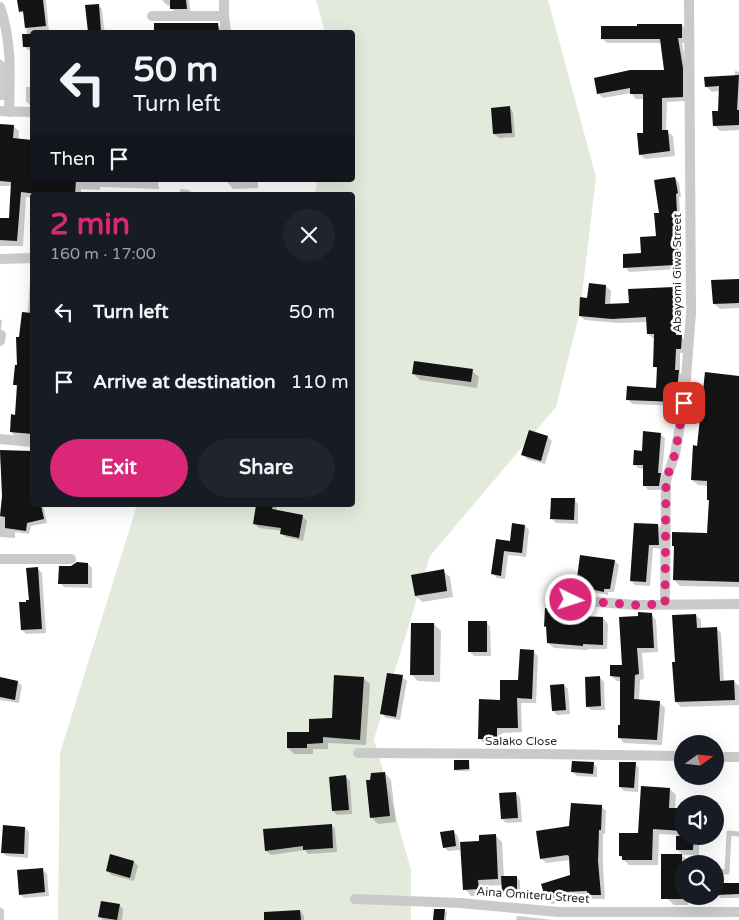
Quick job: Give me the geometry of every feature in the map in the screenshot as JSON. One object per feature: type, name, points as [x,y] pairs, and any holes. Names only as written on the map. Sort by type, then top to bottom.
[{"type":"street","points":[[224,0],[226,30]]},
{"type":"street","name":"Abayomi Giwa Street","points":[[665,604],[666,480],[675,454],[684,403],[691,313],[689,0]]},
{"type":"street","points":[[0,7],[5,21],[11,60],[4,111],[30,112]]},
{"type":"street","points":[[152,16],[224,16]]},
{"type":"street","points":[[0,259],[30,258]]},
{"type":"street","points":[[0,342],[1,334]]},
{"type":"street","points":[[0,439],[30,442]]},
{"type":"street","points":[[0,559],[71,559]]},
{"type":"street","points":[[571,600],[636,605],[739,604]]},
{"type":"street","name":"Salako Close","points":[[358,753],[674,756]]},
{"type":"street","points":[[724,757],[739,758]]},
{"type":"street","name":"Aina Omiteru Street","points":[[355,899],[460,902],[559,912],[739,912]]},
{"type":"lane","points":[[724,872],[727,872],[729,833],[739,834]]},
{"type":"shaded area","points":[[316,0],[548,0],[596,177],[580,312],[556,407],[430,556],[374,739],[411,870],[411,920],[58,920],[60,753],[136,507],[355,507],[355,192],[315,192],[317,182],[355,182],[355,30],[324,30]]},
{"type":"building","points":[[17,0],[43,0],[46,26],[25,28],[23,11],[19,12]]},
{"type":"building","points":[[170,0],[186,0],[187,9],[170,9]]},
{"type":"building","points":[[99,4],[101,30],[88,30],[85,5]]},
{"type":"building","points":[[154,23],[218,23],[219,30],[154,30]]},
{"type":"building","points":[[637,24],[682,24],[682,38],[678,38],[683,68],[683,97],[662,98],[662,130],[668,130],[670,151],[639,155],[637,133],[643,133],[643,94],[630,94],[630,88],[597,94],[594,78],[630,70],[664,70],[660,39],[601,39],[601,26],[637,26]]},
{"type":"building","points":[[22,34],[30,34],[30,47],[23,47]]},
{"type":"building","points":[[739,75],[737,110],[739,110],[739,125],[713,126],[712,111],[718,111],[719,86],[705,87],[704,77]]},
{"type":"building","points":[[510,106],[512,133],[493,134],[491,108]]},
{"type":"building","points":[[0,124],[14,125],[13,138],[30,140],[30,182],[76,182],[75,192],[21,192],[17,241],[0,240],[0,218],[9,218],[11,182],[0,181]]},
{"type":"building","points":[[675,177],[678,193],[676,194],[679,250],[673,251],[674,265],[623,268],[623,254],[641,253],[640,237],[656,236],[654,213],[659,213],[654,180]]},
{"type":"building","points":[[739,279],[739,303],[713,304],[711,280]]},
{"type":"building","points":[[589,283],[606,285],[605,304],[629,303],[628,289],[674,287],[675,301],[678,301],[679,316],[675,316],[676,335],[682,335],[681,349],[676,349],[675,370],[679,370],[676,402],[626,400],[627,386],[656,388],[657,367],[653,367],[654,334],[647,334],[646,317],[612,319],[579,316],[580,297],[587,298]]},
{"type":"building","points":[[22,312],[30,313],[30,434],[10,432],[11,414],[15,415],[17,385],[13,385],[15,365],[17,365],[16,337],[19,337]]},
{"type":"building","points":[[414,361],[473,369],[471,382],[412,374]]},
{"type":"building","points":[[705,372],[739,376],[739,582],[673,580],[674,546],[672,546],[672,532],[707,533],[709,500],[707,500],[707,481],[691,480],[693,445],[697,446]]},
{"type":"building","points":[[529,430],[548,436],[541,461],[521,455]]},
{"type":"building","points":[[643,431],[661,433],[658,473],[661,473],[659,486],[643,486],[643,465],[633,465],[634,450],[642,451]]},
{"type":"building","points":[[0,450],[30,451],[30,507],[41,507],[44,519],[27,523],[26,531],[5,528],[5,517],[0,516],[2,496]]},
{"type":"building","points":[[551,498],[575,498],[574,520],[550,519]]},
{"type":"building","points":[[256,507],[272,507],[272,509],[303,515],[299,538],[280,534],[281,528],[253,524]]},
{"type":"building","points":[[512,523],[525,525],[522,553],[504,551],[501,576],[491,574],[496,539],[510,541]]},
{"type":"building","points":[[634,523],[658,524],[659,545],[649,545],[646,582],[630,581]]},
{"type":"building","points":[[580,555],[615,560],[610,589],[604,589],[604,592],[576,586]]},
{"type":"building","points":[[77,562],[88,563],[88,584],[58,584],[59,566],[71,566]]},
{"type":"building","points":[[38,567],[42,629],[21,630],[19,602],[29,600],[26,568]]},
{"type":"building","points":[[444,569],[447,591],[415,596],[411,575]]},
{"type":"building","points":[[545,608],[580,611],[580,616],[603,617],[603,645],[583,644],[583,646],[547,643],[546,626],[544,627]]},
{"type":"building","points":[[638,612],[652,613],[654,648],[637,648],[639,674],[635,675],[634,699],[660,701],[657,740],[618,738],[618,725],[620,725],[620,677],[610,676],[610,665],[622,665],[619,617],[638,616]]},
{"type":"building","points":[[696,614],[697,628],[717,627],[720,681],[734,680],[735,700],[675,702],[672,662],[675,662],[672,615]]},
{"type":"building","points":[[468,621],[487,621],[487,652],[468,652]]},
{"type":"building","points":[[411,623],[434,623],[434,675],[410,675]]},
{"type":"building","points":[[520,649],[534,650],[532,699],[517,698],[518,728],[497,728],[497,739],[478,739],[479,699],[500,700],[500,680],[518,680]]},
{"type":"building","points":[[387,673],[403,675],[396,717],[380,714]]},
{"type":"building","points":[[334,675],[364,677],[360,740],[323,737],[323,743],[307,744],[307,748],[287,748],[287,732],[309,732],[309,719],[332,718]]},
{"type":"building","points":[[600,676],[601,706],[586,707],[585,677]]},
{"type":"building","points":[[0,677],[18,681],[15,700],[0,697]]},
{"type":"building","points":[[564,684],[566,710],[552,711],[550,685]]},
{"type":"building","points":[[454,760],[469,760],[469,769],[454,770]]},
{"type":"building","points":[[572,761],[594,762],[593,774],[571,772]]},
{"type":"building","points":[[619,762],[636,762],[634,788],[619,787]]},
{"type":"building","points":[[385,772],[390,816],[370,818],[366,780],[370,780],[371,773]]},
{"type":"building","points":[[346,775],[349,810],[332,811],[329,777]]},
{"type":"building","points":[[641,786],[670,788],[669,808],[674,808],[674,830],[653,829],[652,860],[622,860],[622,856],[619,856],[619,833],[638,833]]},
{"type":"building","points":[[516,792],[518,818],[501,819],[499,793]]},
{"type":"building","points":[[571,803],[602,805],[598,861],[601,895],[587,895],[587,891],[563,892],[564,895],[546,900],[541,884],[570,875],[569,856],[540,859],[536,831],[569,826]]},
{"type":"building","points":[[332,824],[333,848],[303,850],[303,846],[265,851],[263,829]]},
{"type":"building","points":[[3,825],[25,827],[24,854],[1,853]]},
{"type":"building","points":[[454,830],[456,846],[443,848],[440,832]]},
{"type":"building","points":[[496,834],[498,879],[478,880],[479,889],[463,890],[460,842],[479,841],[479,835]]},
{"type":"building","points":[[676,845],[693,845],[693,850],[676,850]]},
{"type":"building","points":[[110,854],[134,861],[130,878],[106,871]]},
{"type":"building","points":[[661,854],[682,854],[674,855],[674,899],[661,899]]},
{"type":"building","points":[[43,868],[45,892],[19,895],[17,870]]},
{"type":"building","points":[[501,876],[517,876],[517,893],[502,893]]},
{"type":"building","points":[[724,883],[739,883],[739,894],[724,895]]},
{"type":"building","points":[[101,901],[120,904],[117,920],[98,917]]},
{"type":"building","points":[[434,909],[445,909],[444,920],[433,920]]},
{"type":"building","points":[[300,910],[301,920],[264,920],[264,912]]},
{"type":"route","points":[[571,600],[636,605],[665,604],[666,480],[675,454],[684,403]]}]
